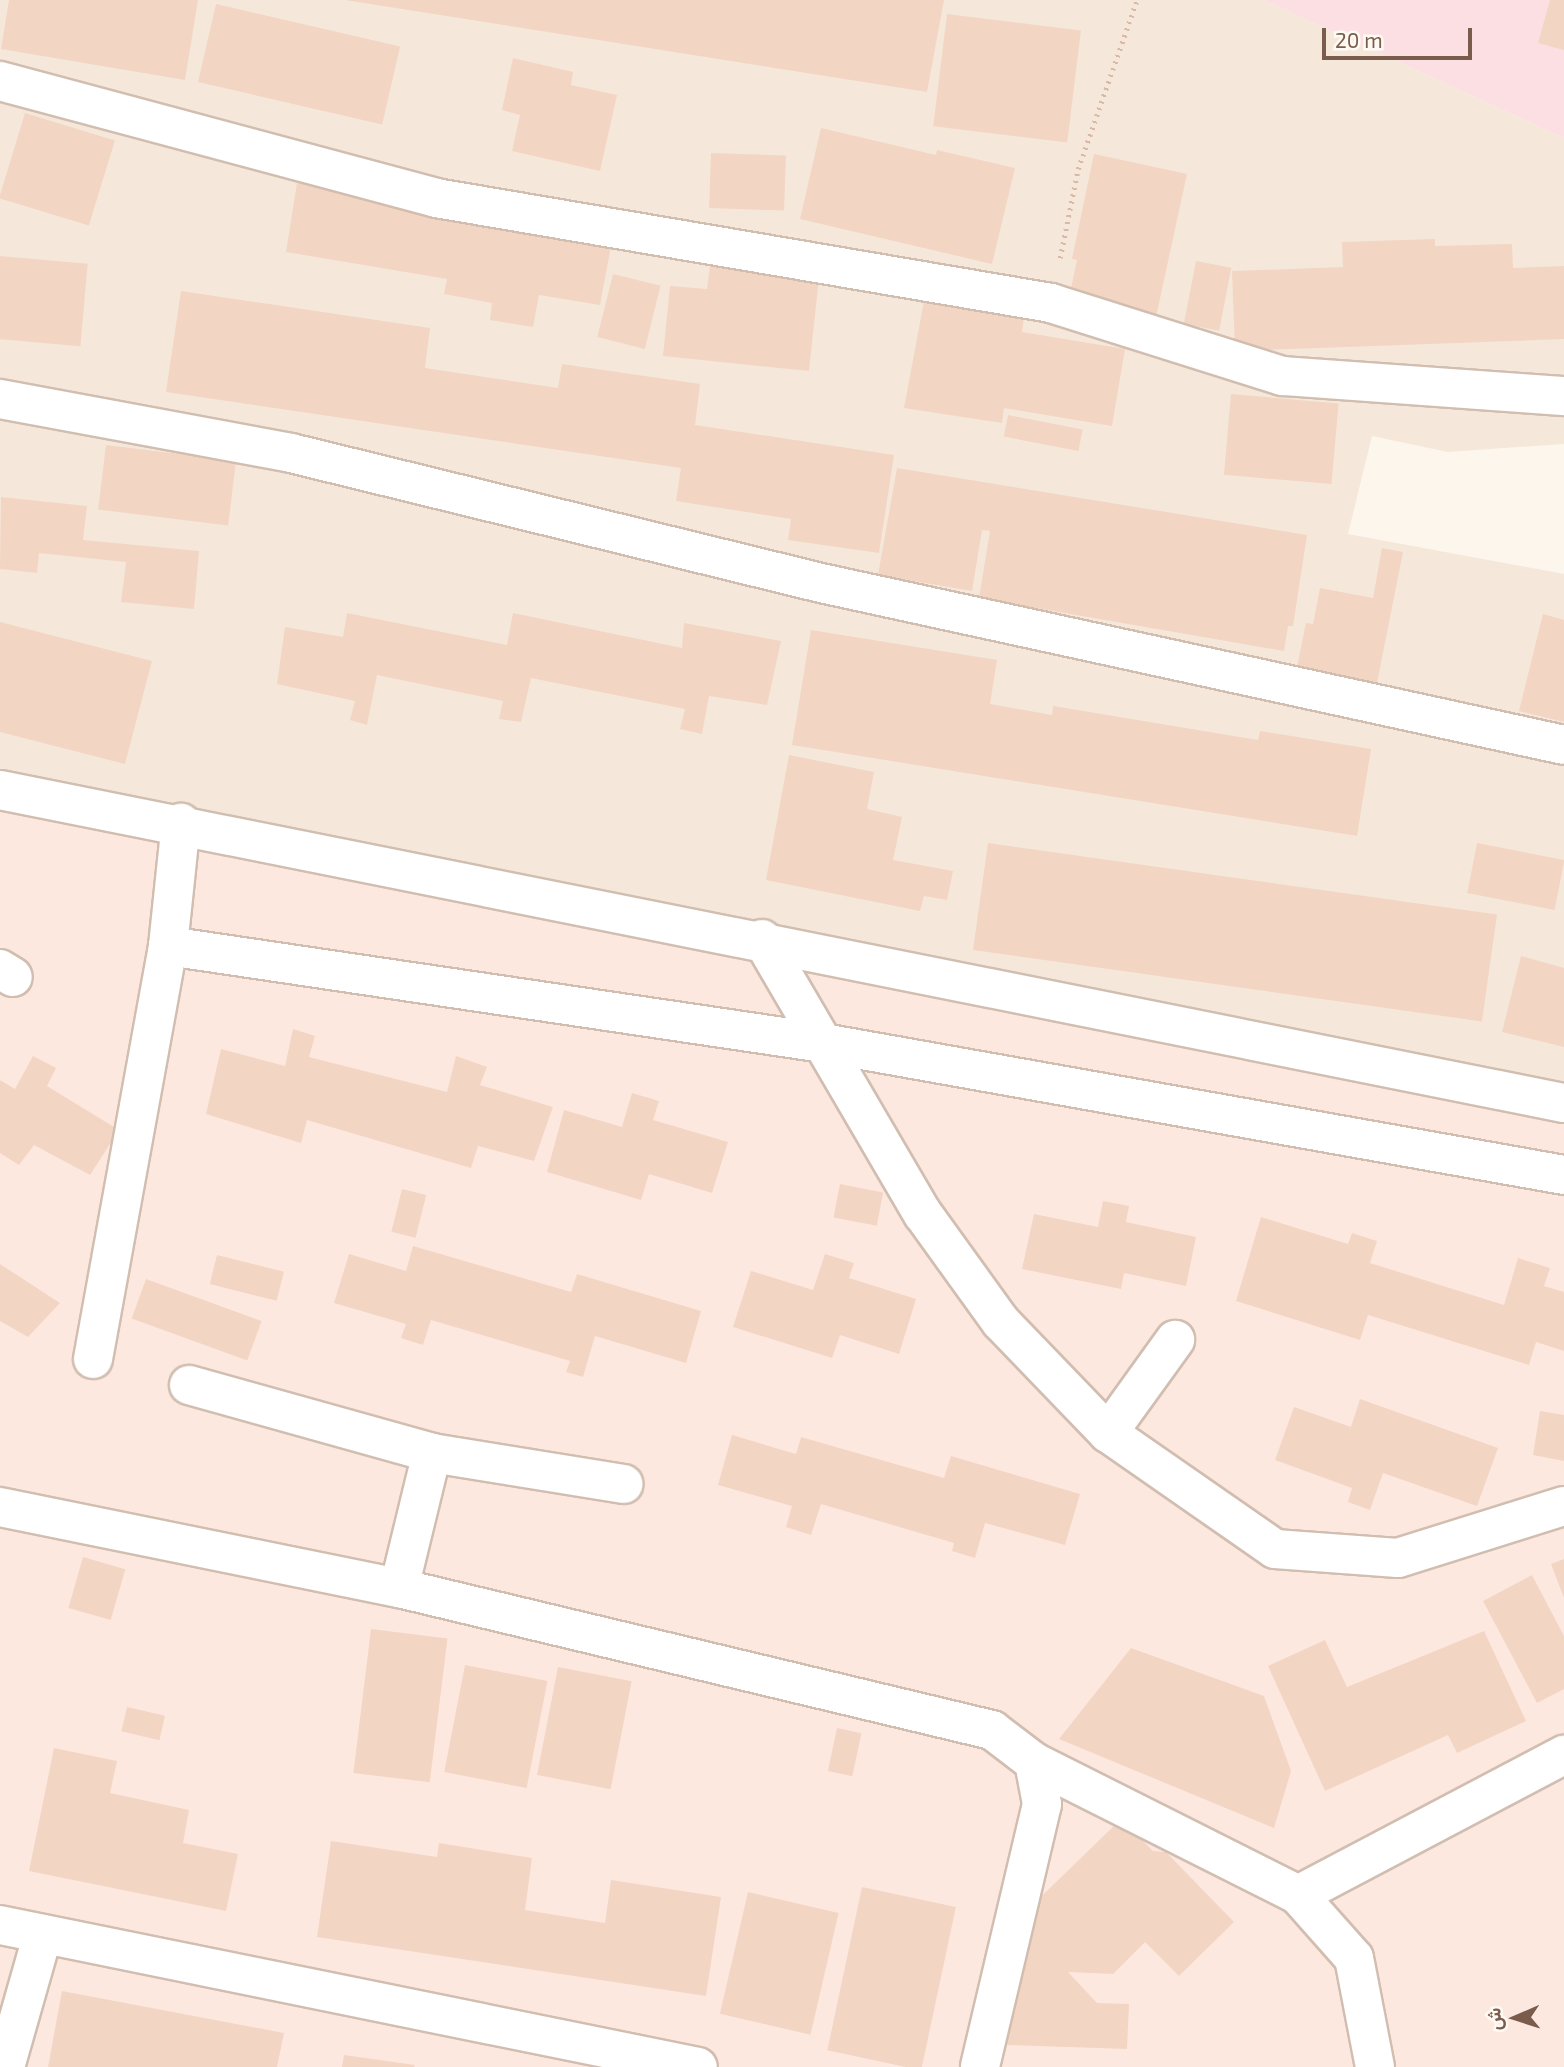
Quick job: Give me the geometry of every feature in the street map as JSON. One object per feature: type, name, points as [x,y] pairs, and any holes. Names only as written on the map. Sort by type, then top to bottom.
[{"type":"street","points":[[0,81],[436,198],[1051,303],[1283,376],[1564,396]]},
{"type":"street","points":[[0,399],[291,453],[821,583],[1564,745]]},
{"type":"street","points":[[0,790],[181,823],[762,939],[1564,1103]]},
{"type":"street","points":[[93,1359],[167,946],[181,823]]},
{"type":"street","points":[[762,939],[923,1214],[1001,1322],[1108,1433],[1275,1549],[1398,1558],[1564,1506]]},
{"type":"street","points":[[167,946],[823,1043],[1564,1175]]},
{"type":"street","points":[[1108,1433],[1175,1340]]},
{"type":"street","points":[[189,1385],[432,1453],[624,1484]]},
{"type":"street","points":[[399,1588],[432,1453]]},
{"type":"street","points":[[0,1507],[399,1588],[992,1730],[1034,1762],[1298,1895],[1354,1958],[1375,2067]]},
{"type":"street","points":[[1298,1895],[1564,1755]]},
{"type":"street","points":[[980,2067],[1042,1804],[1034,1762]]},
{"type":"street","points":[[0,1925],[698,2067]]},
{"type":"street","points":[[5,2067],[43,1934]]},
{"type":"path","points":[[1051,303],[1078,169],[1137,0]]},
{"type":"shaded area","points":[[0,0],[1264,0],[1564,138],[1564,444],[1448,452],[1372,436],[1348,534],[1564,574],[1564,1536],[0,1527]]},
{"type":"shaded area","points":[[1264,0],[1564,0],[1564,138]]},
{"type":"shaded area","points":[[0,773],[1564,1089],[1564,2067],[0,2067]]},
{"type":"building","points":[[9,0],[198,0],[185,80],[1,49]]},
{"type":"building","points":[[345,0],[944,0],[927,92]]},
{"type":"building","points":[[1550,0],[1564,0],[1564,50],[1538,43]]},
{"type":"building","points":[[216,4],[400,47],[382,124],[198,82]]},
{"type":"building","points":[[947,14],[1081,30],[1067,143],[933,126]]},
{"type":"building","points":[[513,58],[573,72],[571,85],[617,95],[600,171],[512,151],[520,115],[502,110]]},
{"type":"building","points":[[25,113],[115,140],[89,226],[0,198]]},
{"type":"building","points":[[821,128],[936,155],[937,150],[1015,168],[992,264],[800,219]]},
{"type":"building","points":[[711,153],[786,156],[784,211],[709,208]]},
{"type":"building","points":[[1094,154],[1187,174],[1156,317],[1069,298],[1077,260],[1072,259]]},
{"type":"building","points":[[297,183],[529,221],[611,246],[600,305],[539,295],[533,327],[490,320],[492,303],[444,294],[447,279],[286,252]]},
{"type":"building","points":[[1435,239],[1435,246],[1512,244],[1513,268],[1564,266],[1564,339],[1235,351],[1232,271],[1343,267],[1342,242]]},
{"type":"building","points":[[0,256],[88,264],[80,346],[0,339]]},
{"type":"building","points":[[1196,261],[1231,268],[1219,331],[1184,324]]},
{"type":"building","points":[[710,266],[819,278],[809,371],[663,356],[670,286],[707,289]]},
{"type":"building","points":[[613,274],[661,286],[645,349],[597,337]]},
{"type":"building","points":[[181,291],[430,328],[425,368],[558,388],[562,364],[700,384],[695,425],[894,455],[879,553],[788,540],[791,519],[676,501],[681,468],[166,392]]},
{"type":"building","points":[[924,301],[1024,317],[1022,332],[1125,349],[1112,426],[1004,408],[1002,423],[904,408]]},
{"type":"building","points":[[1231,394],[1339,403],[1332,484],[1224,475]]},
{"type":"building","points":[[1008,415],[1083,430],[1078,451],[1004,437]]},
{"type":"building","points":[[106,445],[236,461],[228,525],[98,510]]},
{"type":"building","points":[[897,468],[1307,535],[1293,626],[1288,626],[1284,651],[979,598],[990,531],[982,530],[972,591],[878,575]]},
{"type":"building","points":[[1,497],[87,506],[83,540],[199,551],[194,609],[121,602],[126,562],[39,553],[37,573],[0,569]]},
{"type":"building","points":[[1382,548],[1403,552],[1377,683],[1297,667],[1306,623],[1313,624],[1320,588],[1373,598]]},
{"type":"building","points":[[347,613],[507,645],[513,613],[682,648],[684,623],[781,641],[767,705],[709,696],[702,734],[680,729],[685,709],[531,678],[521,722],[499,719],[503,701],[377,675],[367,725],[350,720],[355,701],[277,684],[285,627],[343,637]]},
{"type":"building","points":[[1543,614],[1564,620],[1564,722],[1519,711]]},
{"type":"building","points":[[0,622],[152,661],[125,764],[0,732]]},
{"type":"building","points":[[811,630],[997,660],[990,704],[1052,715],[1053,706],[1258,740],[1260,731],[1371,749],[1357,836],[792,745]]},
{"type":"building","points":[[789,755],[874,772],[867,809],[902,817],[893,860],[953,871],[947,900],[924,896],[920,911],[766,880]]},
{"type":"building","points":[[988,843],[1497,915],[1482,1021],[973,950]]},
{"type":"building","points":[[1477,843],[1564,860],[1555,910],[1467,893]]},
{"type":"building","points":[[1521,956],[1564,968],[1564,1047],[1502,1032]]},
{"type":"building","points":[[293,1029],[315,1036],[309,1057],[447,1092],[456,1056],[487,1067],[480,1085],[553,1107],[534,1161],[478,1146],[471,1168],[307,1120],[301,1143],[206,1114],[221,1049],[285,1066]]},
{"type":"building","points":[[33,1056],[56,1068],[47,1086],[119,1130],[90,1175],[34,1145],[19,1165],[0,1153],[0,1080],[15,1089]]},
{"type":"building","points":[[632,1093],[659,1101],[653,1120],[728,1142],[712,1193],[649,1174],[641,1200],[547,1172],[564,1110],[622,1127]]},
{"type":"building","points":[[840,1184],[883,1192],[877,1226],[834,1217]]},
{"type":"building","points":[[402,1189],[426,1195],[416,1238],[391,1232]]},
{"type":"building","points":[[1103,1201],[1129,1206],[1126,1222],[1196,1237],[1186,1286],[1124,1273],[1121,1289],[1022,1269],[1034,1214],[1098,1227]]},
{"type":"building","points":[[1261,1217],[1348,1244],[1352,1233],[1377,1241],[1370,1263],[1504,1305],[1518,1258],[1550,1268],[1544,1286],[1564,1292],[1564,1351],[1536,1342],[1529,1365],[1368,1315],[1360,1340],[1236,1301]]},
{"type":"building","points":[[413,1246],[571,1292],[577,1274],[701,1311],[686,1363],[595,1336],[583,1377],[566,1372],[570,1361],[431,1320],[423,1345],[401,1338],[406,1324],[334,1303],[349,1254],[406,1271]]},
{"type":"building","points":[[825,1254],[854,1263],[849,1278],[916,1299],[899,1354],[840,1335],[832,1358],[733,1327],[751,1271],[813,1290]]},
{"type":"building","points":[[217,1255],[284,1272],[277,1301],[210,1284]]},
{"type":"building","points":[[0,1264],[60,1303],[28,1337],[0,1321]]},
{"type":"building","points":[[146,1279],[262,1321],[247,1361],[132,1318]]},
{"type":"building","points":[[1360,1399],[1498,1448],[1477,1506],[1383,1473],[1370,1510],[1348,1502],[1352,1488],[1275,1460],[1294,1407],[1351,1427]]},
{"type":"building","points":[[1540,1411],[1564,1415],[1564,1461],[1533,1455]]},
{"type":"building","points":[[732,1435],[796,1454],[801,1437],[944,1478],[951,1456],[1080,1494],[1065,1545],[985,1523],[975,1558],[952,1551],[954,1543],[821,1504],[811,1535],[786,1527],[792,1506],[718,1485]]},
{"type":"building","points":[[83,1557],[125,1569],[111,1620],[68,1608]]},
{"type":"building","points":[[1564,1559],[1564,1598],[1551,1564]]},
{"type":"building","points":[[1532,1575],[1564,1636],[1564,1689],[1537,1703],[1483,1601]]},
{"type":"building","points":[[371,1629],[447,1638],[430,1782],[353,1773]]},
{"type":"building","points":[[1484,1631],[1526,1721],[1457,1753],[1448,1735],[1325,1791],[1268,1666],[1325,1640],[1347,1687]]},
{"type":"building","points":[[1131,1648],[1264,1696],[1291,1771],[1274,1828],[1059,1739]]},
{"type":"building","points":[[465,1665],[547,1681],[527,1788],[444,1772]]},
{"type":"building","points":[[558,1667],[632,1681],[611,1789],[537,1775]]},
{"type":"building","points":[[127,1707],[165,1716],[159,1740],[121,1731]]},
{"type":"building","points":[[837,1728],[861,1733],[852,1776],[828,1771]]},
{"type":"building","points":[[54,1748],[117,1761],[110,1793],[189,1810],[183,1843],[238,1854],[226,1911],[29,1871]]},
{"type":"building","points":[[1121,1819],[1153,1851],[1166,1852],[1234,1922],[1179,1976],[1145,1942],[1113,1974],[1068,1972],[1097,2003],[1129,2004],[1127,2049],[1007,2045],[1020,1917]]},
{"type":"building","points":[[331,1841],[437,1857],[439,1843],[532,1858],[525,1910],[605,1923],[611,1880],[721,1897],[706,1996],[317,1937]]},
{"type":"building","points":[[862,1887],[956,1907],[922,2067],[906,2067],[827,2050]]},
{"type":"building","points":[[748,1892],[839,1913],[810,2035],[720,2014]]},
{"type":"building","points":[[62,1991],[284,2033],[277,2067],[48,2067]]},
{"type":"building","points":[[344,2055],[415,2065],[342,2067]]}]
